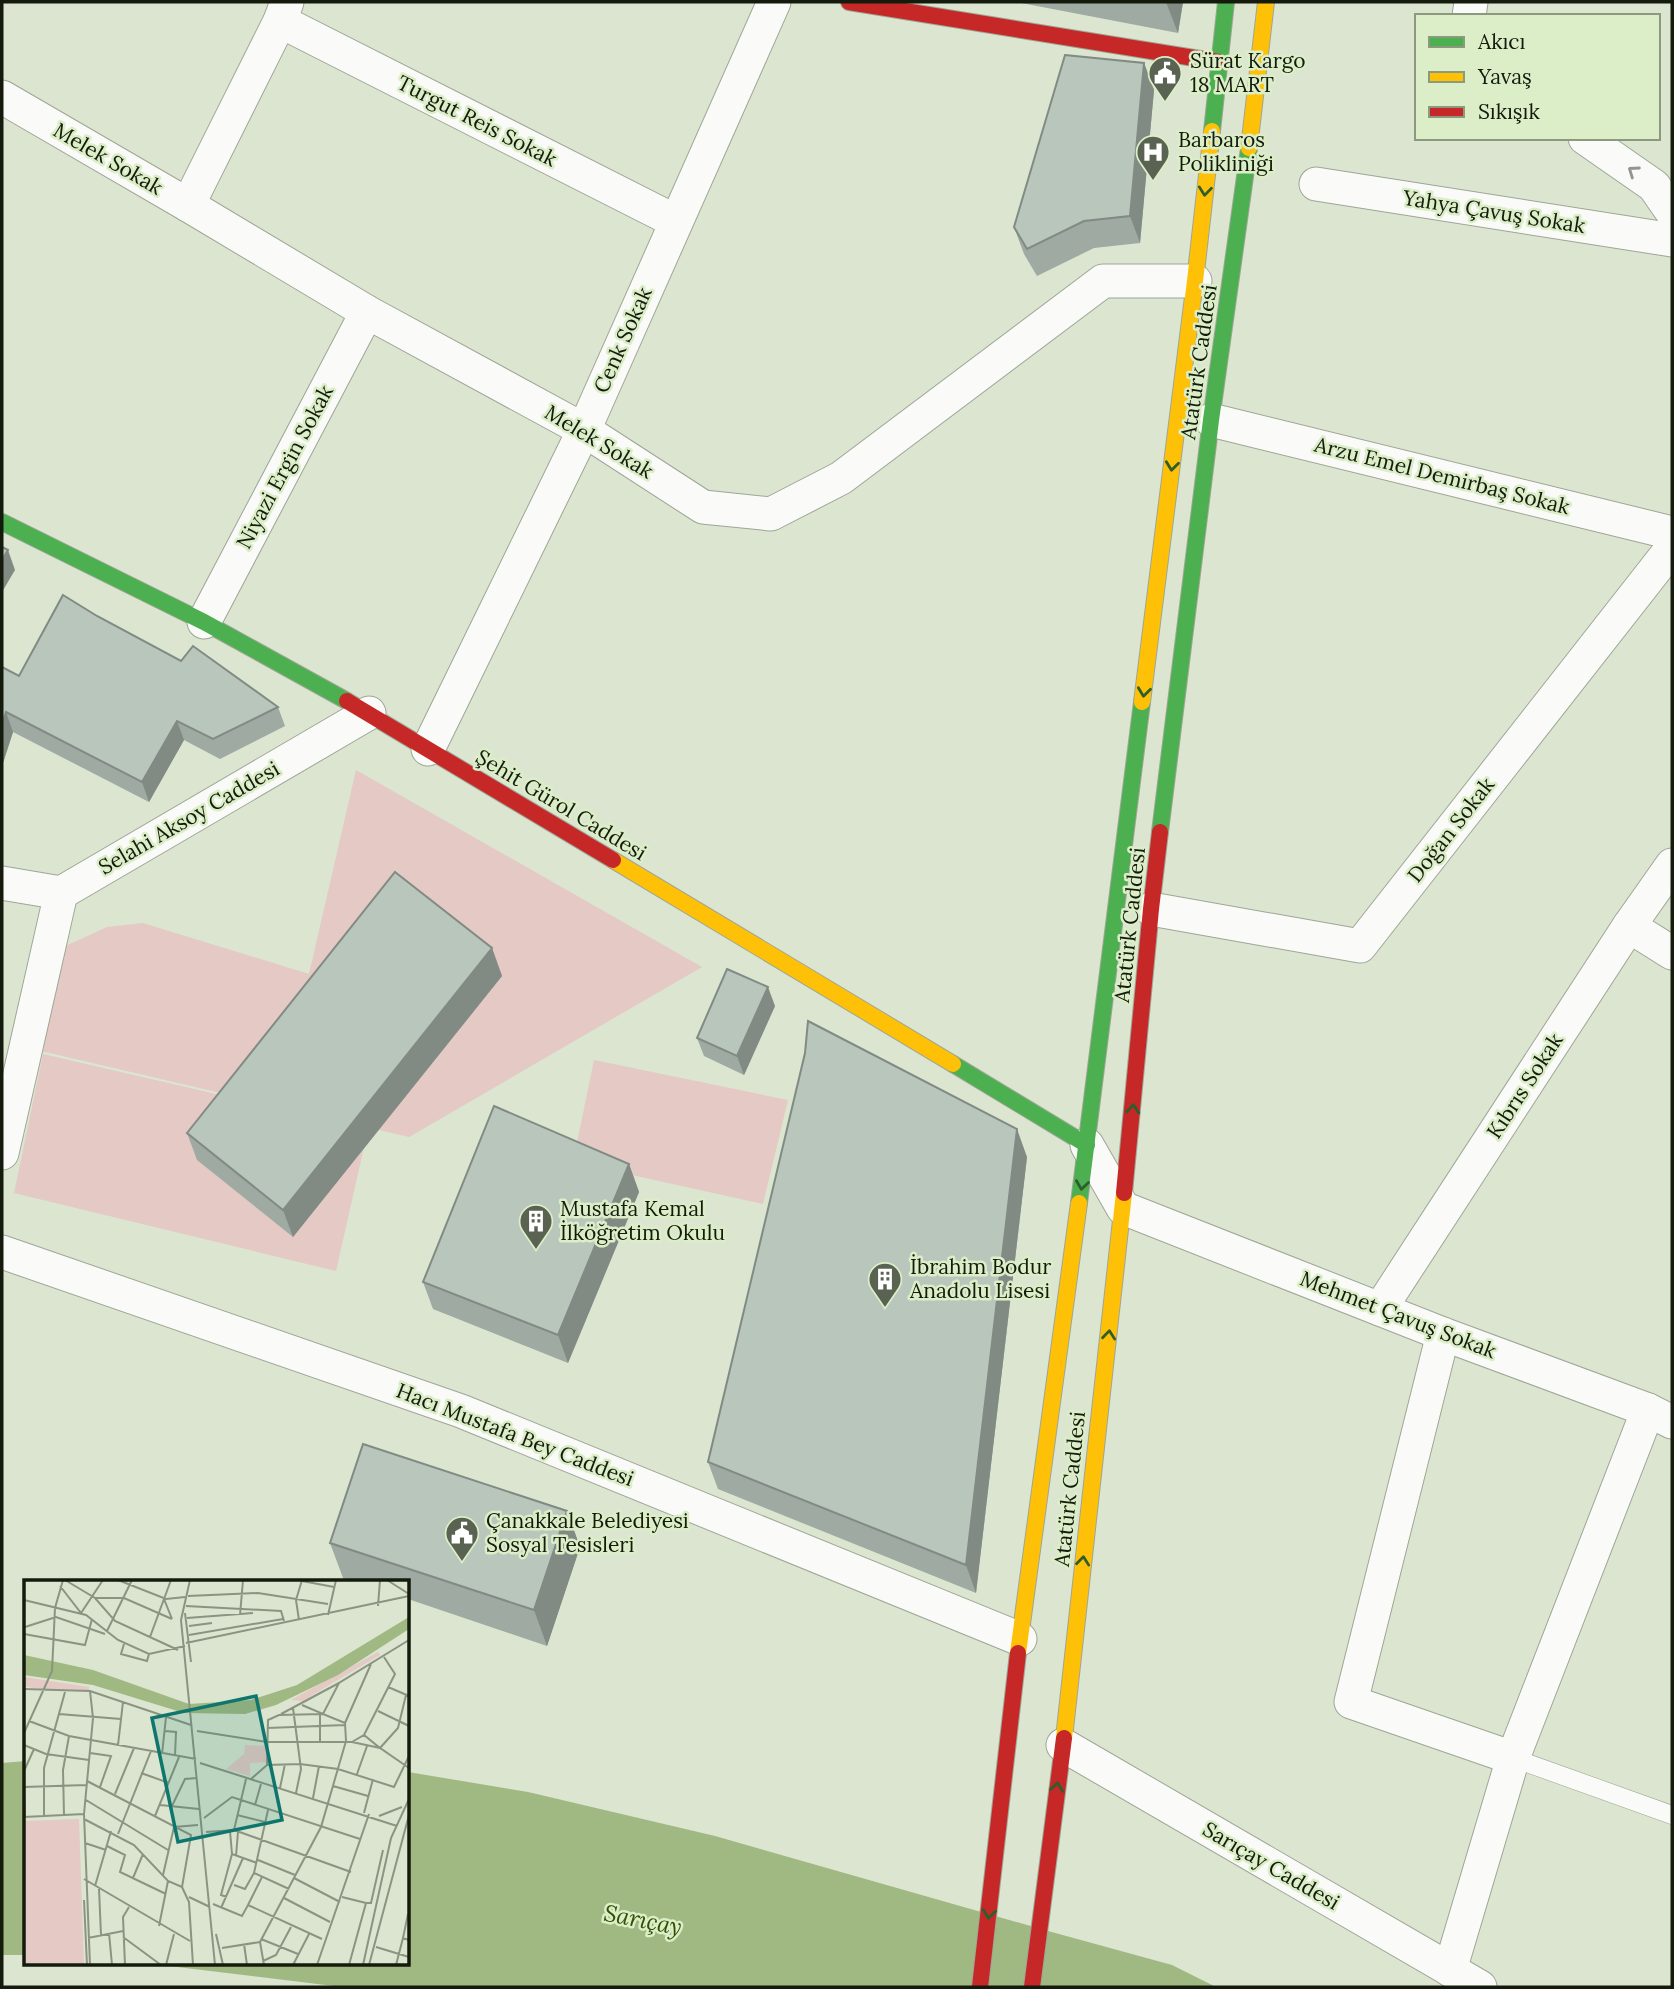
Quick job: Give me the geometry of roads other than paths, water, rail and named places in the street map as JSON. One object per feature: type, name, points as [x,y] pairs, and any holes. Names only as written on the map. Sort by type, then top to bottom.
[{"type":"main road","points":[[849,2],[1219,62]]},
{"type":"main road","name":"Atatürk Caddesi","points":[[980,1987],[1020,1639],[1087,1145],[1195,281],[1226,2]]},
{"type":"main road","name":"Atatürk Caddesi","points":[[1032,1987],[1063,1745],[1123,1208],[1151,909],[1211,420],[1246,178],[1266,2]]},
{"type":"main road","name":"Şehit Gürol Caddesi","points":[[2,522],[204,622],[369,713],[1087,1145]]},
{"type":"street","name":"Cenk Sokak","points":[[428,749],[584,430],[774,2]]},
{"type":"street","name":"Turgut Reis Sokak","points":[[283,11],[675,221]]},
{"type":"street","points":[[188,205],[283,11]]},
{"type":"street","name":"Melek Sokak","points":[[2,97],[367,312],[584,430],[703,508],[771,514],[841,478],[1102,281],[1195,281]]},
{"type":"street","points":[[1588,140],[1654,186],[1672,212]]},
{"type":"street","name":"Yahya Çavuş Sokak","points":[[1315,184],[1672,240]]},
{"type":"street","name":"Niyazi Ergin Sokak","points":[[204,622],[367,312]]},
{"type":"street","name":"Arzu Emel Demirbaş Sokak","points":[[1211,420],[1672,533]]},
{"type":"street","name":"Doğan Sokak","points":[[1151,909],[1360,946],[1672,548]]},
{"type":"street","name":"Selahi Aksoy Caddesi","points":[[61,894],[369,713]]},
{"type":"street","name":"Kıbrıs Sokak","points":[[1380,1309],[1629,926],[1672,866]]},
{"type":"street","points":[[2,883],[61,894],[2,1153]]},
{"type":"street","points":[[1629,926],[1672,953]]},
{"type":"street","points":[[1087,1145],[1123,1208]]},
{"type":"street","name":"Mehmet Çavuş Sokak","points":[[1123,1208],[1660,1416]]},
{"type":"street","name":"Hacı Mustafa Bey Caddesi","points":[[2,1252],[461,1410],[1020,1639]]},
{"type":"street","points":[[1443,1334],[1351,1702],[1513,1758]]},
{"type":"street","points":[[1450,1970],[1513,1758],[1660,1416]]},
{"type":"street","name":"Sarıçay Caddesi","points":[[1063,1745],[1480,1987]]},
{"type":"lane","points":[[1513,1758],[1672,1815]]},
{"type":"water","points":[[24,1761],[24,1955],[2,1955],[2,1763]]},
{"type":"water","name":"Sarıçay","points":[[410,1772],[528,1792],[715,1836],[1172,1965],[1216,1987],[342,1987],[160,1965],[410,1965]]},
{"type":"place","name":"Sürat Kargo 18 MART","points":[[1165,103]]},
{"type":"place","name":"Barbaros Polikliniği","points":[[1153,182]]},
{"type":"place","name":"Mustafa Kemal İlköğretim Okulu","points":[[536,1251]]},
{"type":"place","name":"İbrahim Bodur Anadolu Lisesi","points":[[885,1309]]},
{"type":"place","name":"Çanakkale Belediyesi Sosyal Tesisleri","points":[[462,1563]]}]
